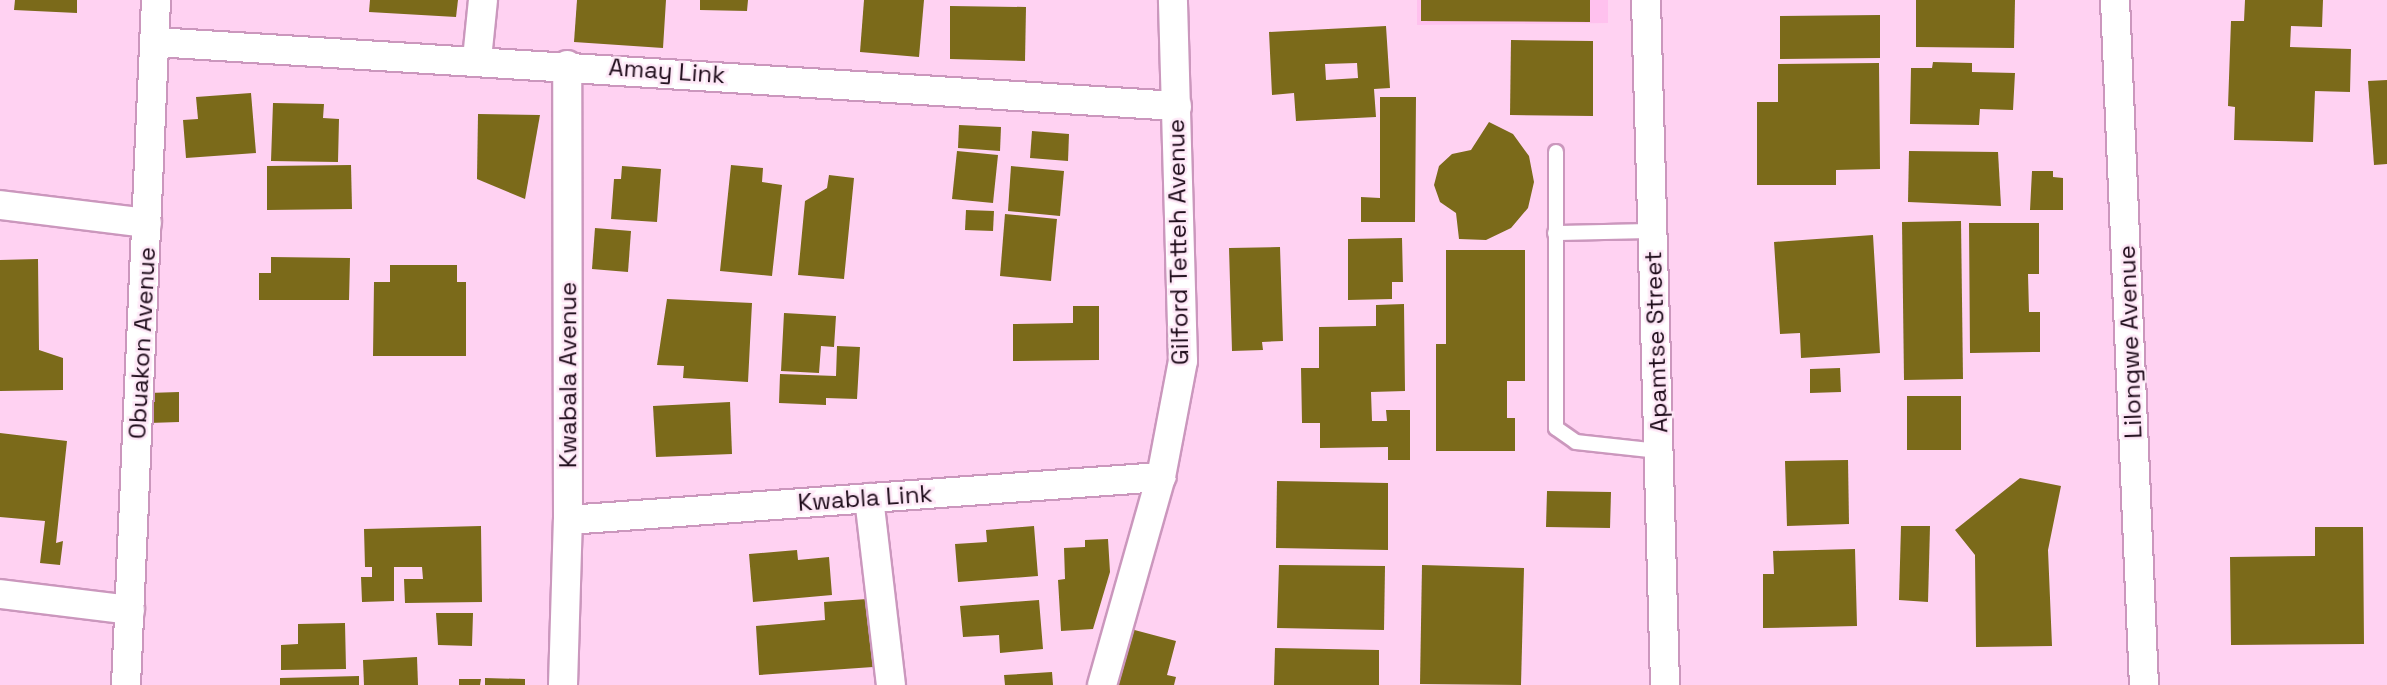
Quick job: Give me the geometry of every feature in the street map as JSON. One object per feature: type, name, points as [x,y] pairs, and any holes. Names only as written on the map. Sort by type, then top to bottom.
[{"type":"street","name":"Obuakon Avenue","points":[[126,685],[156,0]]},
{"type":"street","points":[[477,59],[482,0]]},
{"type":"street","name":"Gilford Tetteh Avenue","points":[[1102,685],[1161,477],[1183,361],[1173,0]]},
{"type":"street","name":"Apamtse Street","points":[[1646,0],[1665,685]]},
{"type":"street","name":"Lilongwe Avenue","points":[[2115,0],[2144,685]]},
{"type":"street","name":"Amay Link","points":[[156,42],[477,59],[1177,106]]},
{"type":"street","name":"Kwabala Avenue","points":[[563,685],[568,520],[567,65]]},
{"type":"street","points":[[0,205],[147,223]]},
{"type":"street","name":"Kwabla Link","points":[[568,520],[1161,477]]},
{"type":"street","points":[[869,498],[891,685]]},
{"type":"street","points":[[0,594],[130,610]]},
{"type":"lane","points":[[1556,152],[1556,428],[1576,442],[1660,451]]},
{"type":"lane","points":[[1555,233],[1653,231]]},
{"type":"shaded area","points":[[1417,0],[1608,0],[1608,23],[1417,25]]},
{"type":"building","points":[[15,0],[77,0],[77,13],[14,10]]},
{"type":"building","points":[[370,0],[458,0],[456,17],[369,12]]},
{"type":"building","points":[[577,0],[666,0],[663,48],[574,42]]},
{"type":"building","points":[[700,0],[748,0],[747,11],[700,10]]},
{"type":"building","points":[[864,0],[924,0],[919,57],[860,52]]},
{"type":"building","points":[[1421,0],[1590,0],[1590,22],[1421,21]]},
{"type":"building","points":[[1916,0],[2015,0],[2014,48],[1916,47]]},
{"type":"building","points":[[2245,0],[2323,0],[2322,27],[2291,26],[2290,47],[2351,49],[2350,92],[2315,91],[2313,142],[2234,140],[2235,107],[2228,106],[2231,21],[2244,21]]},
{"type":"building","points":[[950,6],[1026,7],[1025,61],[950,59]]},
{"type":"building","points":[[1880,15],[1880,58],[1780,59],[1780,16]]},
{"type":"building","points":[[1386,26],[1390,88],[1374,89],[1376,117],[1296,121],[1294,93],[1272,95],[1269,32]],"holes":[[[1357,63],[1358,78],[1326,80],[1325,64]]]},
{"type":"building","points":[[1511,40],[1593,41],[1593,116],[1510,115]]},
{"type":"building","points":[[1933,62],[1972,63],[1972,72],[2015,73],[2013,110],[1980,109],[1979,125],[1910,124],[1911,68],[1932,68]]},
{"type":"building","points":[[1879,63],[1880,169],[1836,170],[1836,185],[1757,185],[1757,102],[1778,102],[1778,64]]},
{"type":"building","points":[[2387,80],[2387,164],[2374,165],[2368,81]]},
{"type":"building","points":[[251,93],[256,153],[186,158],[183,120],[198,119],[196,97]]},
{"type":"building","points":[[1380,97],[1416,97],[1415,222],[1361,222],[1361,197],[1380,198]]},
{"type":"building","points":[[273,103],[324,104],[323,118],[339,119],[338,162],[271,161]]},
{"type":"building","points":[[478,114],[540,115],[525,199],[477,179]]},
{"type":"building","points":[[1489,122],[1513,134],[1529,156],[1534,182],[1528,208],[1511,228],[1486,240],[1459,239],[1456,213],[1440,202],[1434,185],[1439,166],[1452,154],[1471,150]]},
{"type":"building","points":[[959,125],[1001,127],[1000,151],[958,148]]},
{"type":"building","points":[[1032,131],[1069,134],[1068,161],[1030,158]]},
{"type":"building","points":[[957,151],[998,155],[993,203],[952,199]]},
{"type":"building","points":[[1909,151],[1998,152],[2001,206],[1908,202]]},
{"type":"building","points":[[351,165],[352,209],[267,210],[267,166]]},
{"type":"building","points":[[731,165],[763,168],[762,182],[782,185],[772,276],[720,271]]},
{"type":"building","points":[[622,166],[661,169],[657,222],[611,219],[614,179],[621,179]]},
{"type":"building","points":[[1011,166],[1064,171],[1060,216],[1008,211]]},
{"type":"building","points":[[2032,171],[2053,171],[2053,177],[2063,178],[2063,210],[2030,210]]},
{"type":"building","points":[[829,175],[854,178],[844,279],[798,275],[805,201],[827,188]]},
{"type":"building","points":[[966,210],[994,211],[993,231],[965,230]]},
{"type":"building","points":[[1005,214],[1057,219],[1051,281],[1000,276]]},
{"type":"building","points":[[1961,221],[1963,379],[1904,380],[1902,222]]},
{"type":"building","points":[[1969,223],[2039,223],[2039,274],[2028,274],[2029,312],[2040,312],[2040,352],[1970,353]]},
{"type":"building","points":[[595,228],[631,231],[628,272],[592,269]]},
{"type":"building","points":[[1873,235],[1880,353],[1801,358],[1800,333],[1780,334],[1774,242]]},
{"type":"building","points":[[1402,238],[1403,282],[1392,282],[1392,299],[1348,300],[1348,239]]},
{"type":"building","points":[[1280,247],[1283,341],[1262,342],[1263,350],[1232,351],[1229,248]]},
{"type":"building","points":[[1446,250],[1525,250],[1525,381],[1507,381],[1507,418],[1515,418],[1515,451],[1436,451],[1436,344],[1446,344]]},
{"type":"building","points":[[271,257],[350,258],[349,300],[259,300],[259,273],[271,273]]},
{"type":"building","points":[[38,259],[39,350],[63,358],[63,390],[0,391],[0,260]]},
{"type":"building","points":[[390,265],[457,265],[457,282],[466,282],[466,356],[373,356],[374,282],[390,282]]},
{"type":"building","points":[[667,299],[752,303],[748,382],[683,378],[684,366],[657,365]]},
{"type":"building","points":[[1404,304],[1405,391],[1371,392],[1372,421],[1387,421],[1386,410],[1410,410],[1410,460],[1388,460],[1388,447],[1320,448],[1320,423],[1302,423],[1301,368],[1319,368],[1319,327],[1376,326],[1376,305]]},
{"type":"building","points":[[1073,306],[1099,306],[1099,360],[1013,361],[1013,324],[1073,323]]},
{"type":"building","points":[[784,313],[836,316],[834,347],[821,346],[819,373],[781,371]]},
{"type":"building","points":[[837,346],[860,347],[857,399],[826,398],[826,405],[779,403],[780,374],[836,376]]},
{"type":"building","points":[[1840,368],[1841,392],[1810,393],[1810,369]]},
{"type":"building","points":[[179,392],[179,422],[149,423],[148,393]]},
{"type":"building","points":[[1907,396],[1961,396],[1961,450],[1907,450]]},
{"type":"building","points":[[730,402],[732,454],[656,457],[653,406]]},
{"type":"building","points":[[0,433],[67,441],[56,543],[63,541],[60,565],[40,563],[45,521],[0,517]]},
{"type":"building","points":[[1848,460],[1849,524],[1787,526],[1785,461]]},
{"type":"building","points":[[2020,478],[2061,486],[2048,550],[2052,646],[1976,647],[1975,555],[1955,530]]},
{"type":"building","points":[[1277,481],[1388,483],[1388,550],[1276,548]]},
{"type":"building","points":[[1547,491],[1611,492],[1610,528],[1546,527]]},
{"type":"building","points":[[481,526],[482,602],[405,603],[404,579],[423,579],[422,567],[394,567],[394,601],[362,602],[361,577],[372,577],[372,567],[365,567],[364,529]]},
{"type":"building","points":[[1034,526],[1038,576],[958,582],[955,544],[987,542],[986,530]]},
{"type":"building","points":[[1901,526],[1930,526],[1928,602],[1899,600]]},
{"type":"building","points":[[2315,527],[2363,527],[2364,644],[2231,645],[2230,557],[2315,556]]},
{"type":"building","points":[[1108,539],[1110,572],[1093,629],[1061,631],[1058,580],[1065,579],[1064,548],[1085,547],[1085,540]]},
{"type":"building","points":[[1855,549],[1857,626],[1763,628],[1763,574],[1774,574],[1773,551]]},
{"type":"building","points":[[797,550],[798,560],[829,557],[832,595],[753,602],[749,554]]},
{"type":"building","points":[[1279,565],[1385,566],[1384,630],[1277,628]]},
{"type":"building","points":[[1422,565],[1524,568],[1521,685],[1420,684]]},
{"type":"building","points":[[867,599],[873,667],[759,675],[756,626],[825,620],[824,602]]},
{"type":"building","points":[[1039,600],[1043,649],[1000,653],[999,635],[963,637],[960,606]]},
{"type":"building","points":[[436,613],[473,613],[472,646],[438,645]]},
{"type":"building","points":[[345,623],[346,669],[281,670],[281,645],[298,644],[298,624]]},
{"type":"building","points":[[1127,628],[1176,641],[1167,675],[1176,677],[1174,685],[1112,685]]},
{"type":"building","points":[[1275,648],[1379,650],[1379,685],[1274,685]]},
{"type":"building","points":[[417,657],[418,685],[364,685],[363,660]]},
{"type":"building","points":[[1052,672],[1053,685],[1005,685],[1004,675]]},
{"type":"building","points":[[359,676],[359,685],[280,685],[280,678]]},
{"type":"building","points":[[485,678],[525,679],[525,685],[485,685]]},
{"type":"building","points":[[459,679],[481,679],[480,685],[459,685]]}]
